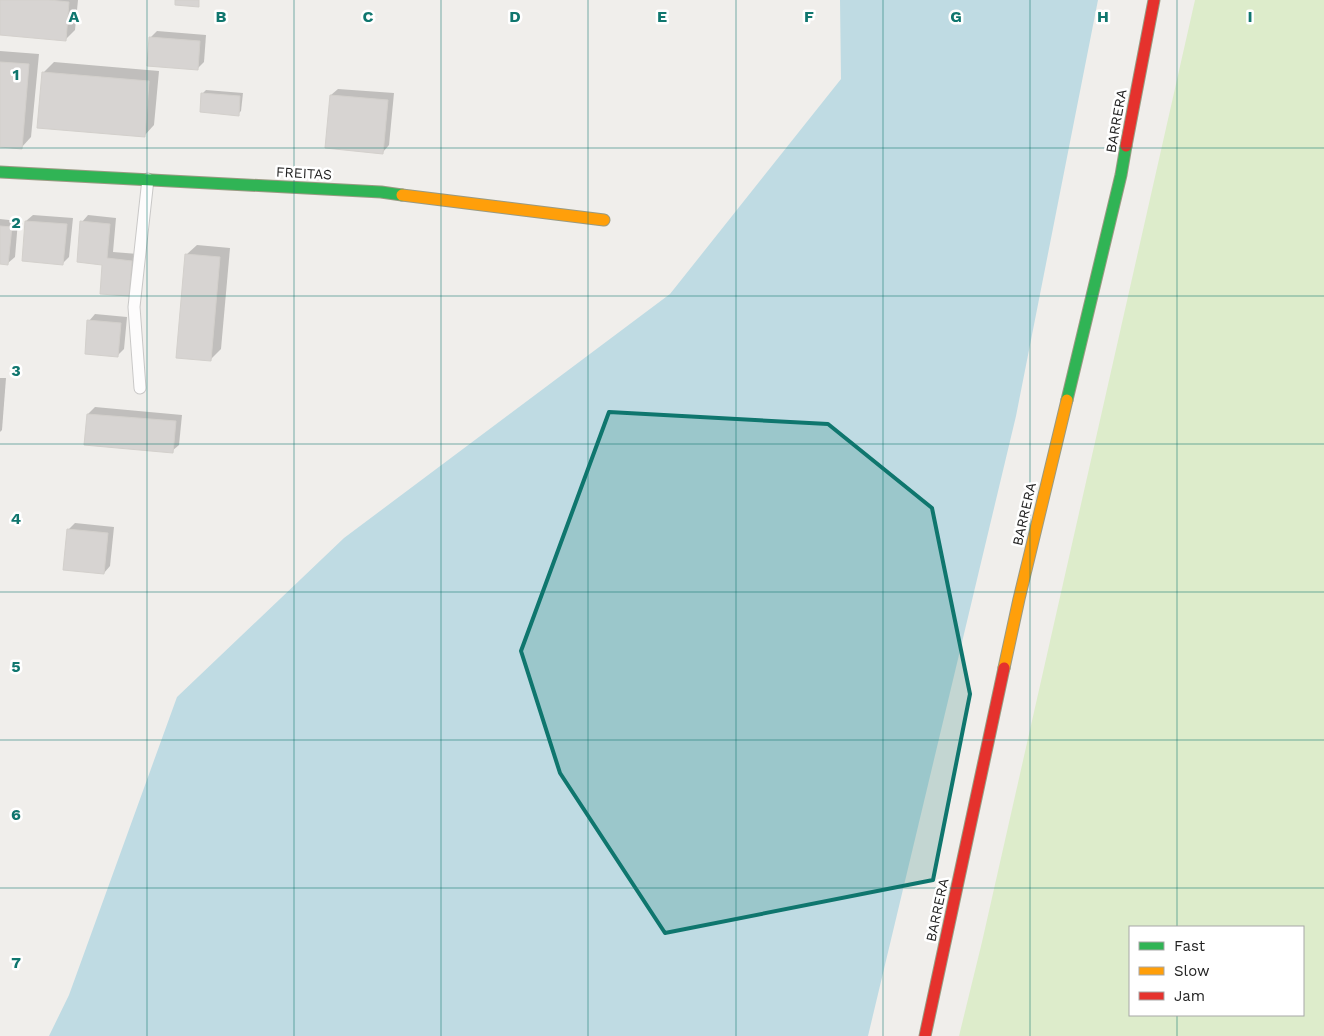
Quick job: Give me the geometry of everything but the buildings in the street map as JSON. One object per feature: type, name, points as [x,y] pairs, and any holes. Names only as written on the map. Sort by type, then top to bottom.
[{"type":"street","name":"BARRERA","points":[[925,1036],[1019,599],[1121,175],[1154,0]]},
{"type":"street","name":"FREITAS","points":[[0,172],[381,192],[604,220]]},
{"type":"lane","points":[[140,388],[134,307],[148,179]]},
{"type":"highlighted area","points":[[609,412],[828,424],[932,508],[970,694],[933,880],[665,933],[560,773],[521,651]]},
{"type":"green space","points":[[1195,0],[1324,0],[1324,1036],[959,1036],[982,942]]},
{"type":"water","points":[[840,0],[1098,0],[1016,416],[868,1036],[49,1036],[69,995],[177,697],[344,538],[670,294],[841,79]]},
{"type":"traffic: fast","points":[[1067,400],[1121,175],[1126,146]]},
{"type":"traffic: fast","points":[[0,172],[381,192],[402,195]]},
{"type":"traffic: slow","points":[[402,195],[604,220]]},
{"type":"traffic: slow","points":[[1004,668],[1067,400]]},
{"type":"traffic: jam","points":[[1126,146],[1154,0]]},
{"type":"traffic: jam","points":[[925,1036],[1004,668]]}]
